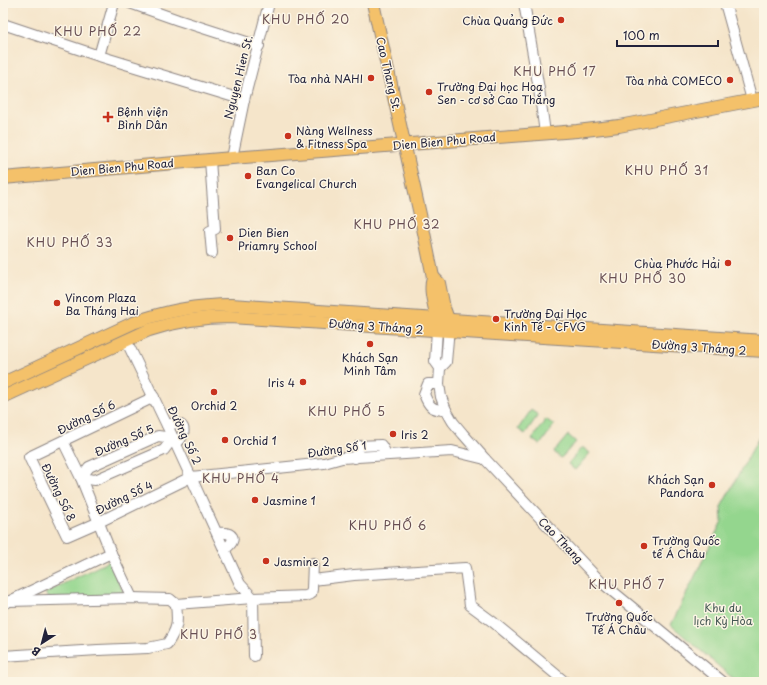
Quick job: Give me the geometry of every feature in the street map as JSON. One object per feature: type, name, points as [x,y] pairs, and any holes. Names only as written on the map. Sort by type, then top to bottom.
[{"type":"main road","name":"Cao Thang St.","points":[[373,3],[404,144]]},
{"type":"main road","name":"Dien Bien Phu Road","points":[[3,178],[232,158],[577,131],[619,126],[758,99]]},
{"type":"main road","name":"Cao Thang","points":[[404,144],[433,277],[431,285],[433,298],[442,324]]},
{"type":"main road","name":"Cao Thang","points":[[433,277],[439,283],[444,308],[442,324]]},
{"type":"main road","points":[[417,317],[426,310],[433,298]]},
{"type":"main road","name":"Đường 3 Tháng 2","points":[[3,383],[133,323],[175,310],[212,305],[417,317],[442,324],[764,351]]},
{"type":"main road","name":"Đường 3 Tháng 2","points":[[3,396],[149,330],[172,323],[218,317],[442,324],[764,340]]},
{"type":"street","points":[[99,56],[114,3]]},
{"type":"street","points":[[130,3],[259,46]]},
{"type":"street","name":"Nguyen Hien St.","points":[[232,158],[244,100],[269,3]]},
{"type":"street","points":[[524,3],[545,133]]},
{"type":"street","points":[[725,3],[758,99]]},
{"type":"street","points":[[3,24],[99,56],[244,100]]},
{"type":"street","points":[[210,160],[215,229],[210,231],[212,253]]},
{"type":"street","name":"Cao Thang","points":[[442,324],[435,361],[440,368],[439,384],[441,397],[453,422],[485,459],[600,581],[723,682]]},
{"type":"street","name":"Đường Số 2","points":[[126,340],[175,441],[240,584],[253,598]]},
{"type":"street","points":[[439,384],[428,384],[424,394],[428,403],[437,410],[446,410]]},
{"type":"street","name":"Đường Số 6","points":[[29,457],[154,397]]},
{"type":"street","name":"Đường Số 5","points":[[82,478],[89,467],[158,436],[175,441]]},
{"type":"street","points":[[63,441],[82,478],[111,553],[132,598]]},
{"type":"street","points":[[82,478],[95,480],[164,450],[175,441]]},
{"type":"street","name":"Đường Số 1","points":[[191,477],[324,463],[342,458],[452,451],[485,459]]},
{"type":"street","name":"Đường Số 8","points":[[29,457],[67,536]]},
{"type":"street","name":"Đường Số 4","points":[[67,536],[191,477]]},
{"type":"street","points":[[6,603],[111,553]]},
{"type":"street","points":[[176,604],[236,599],[306,596],[311,594],[313,563]]},
{"type":"street","points":[[313,580],[354,575],[465,568],[470,605],[493,622],[565,682]]},
{"type":"street","points":[[236,599],[240,584]]},
{"type":"street","points":[[3,656],[148,648],[167,644],[172,637],[178,620],[176,604],[170,599],[132,598],[6,603]]},
{"type":"street","points":[[253,598],[254,656]]},
{"type":"green space","points":[[531,410],[538,415],[525,434],[518,429]]},
{"type":"green space","points":[[546,419],[554,425],[540,445],[532,439]]},
{"type":"green space","name":"Khu du lịch Kỳ Hòa","points":[[764,428],[764,682],[737,682],[671,625],[722,521],[721,507]]},
{"type":"green space","points":[[568,435],[576,442],[561,458],[554,452]]},
{"type":"green space","points":[[582,447],[590,453],[575,470],[568,464]]},
{"type":"green space","points":[[109,561],[125,595],[49,599],[45,593]]},
{"type":"place","name":"Chùa Quảng Đức","points":[[561,20]]},
{"type":"place","name":"Tòa nhà NAHI","points":[[371,78]]},
{"type":"place","name":"Tòa nhà COMECO","points":[[730,80]]},
{"type":"place","name":"Trường Đại học Hoa Sen - cơ sở Cao Thắng","points":[[429,92]]},
{"type":"place","name":"Bệnh viện Bình Dân","points":[[108,117]]},
{"type":"place","name":"Nàng Wellness & Fitness Spa","points":[[288,136]]},
{"type":"place","name":"Ban Co Evangelical Church","points":[[248,176]]},
{"type":"place","name":"Dien Bien Priamry School","points":[[230,238]]},
{"type":"place","name":"Chùa Phước Hải","points":[[728,263]]},
{"type":"place","name":"Vincom Plaza Ba Tháng Hai","points":[[57,303]]},
{"type":"place","name":"Trường Đại Học Kinh Tế - CFVG","points":[[496,319]]},
{"type":"place","name":"Khách Sạn Minh Tâm","points":[[370,344]]},
{"type":"place","name":"Iris 4","points":[[303,382]]},
{"type":"place","name":"Orchid 2","points":[[214,392]]},
{"type":"place","name":"Iris 2","points":[[393,434]]},
{"type":"place","name":"Orchid 1","points":[[225,440]]},
{"type":"place","name":"Khách Sạn Pandora","points":[[712,485]]},
{"type":"place","name":"Jasmine 1","points":[[255,500]]},
{"type":"place","name":"Trường Quốc tế Á Châu","points":[[644,546]]},
{"type":"place","name":"Jasmine 2","points":[[266,561]]},
{"type":"place","name":"Trường Quốc Tế Á Châu","points":[[619,603]]},
{"type":"district","name":"KHU PHỐ 20","points":[[306,19]]},
{"type":"district","name":"KHU PHỐ 22","points":[[98,31]]},
{"type":"district","name":"KHU PHỐ 17","points":[[555,71]]},
{"type":"district","name":"KHU PHỐ 31","points":[[667,170]]},
{"type":"district","name":"KHU PHỐ 32","points":[[397,224]]},
{"type":"district","name":"KHU PHỐ 33","points":[[70,242]]},
{"type":"district","name":"KHU PHỐ 30","points":[[643,278]]},
{"type":"district","name":"KHU PHỐ 5","points":[[347,411]]},
{"type":"district","name":"KHU PHỐ 4","points":[[241,478]]},
{"type":"district","name":"KHU PHỐ 6","points":[[388,525]]},
{"type":"district","name":"KHU PHỐ 7","points":[[627,584]]},
{"type":"district","name":"KHU PHỐ 3","points":[[219,634]]}]
